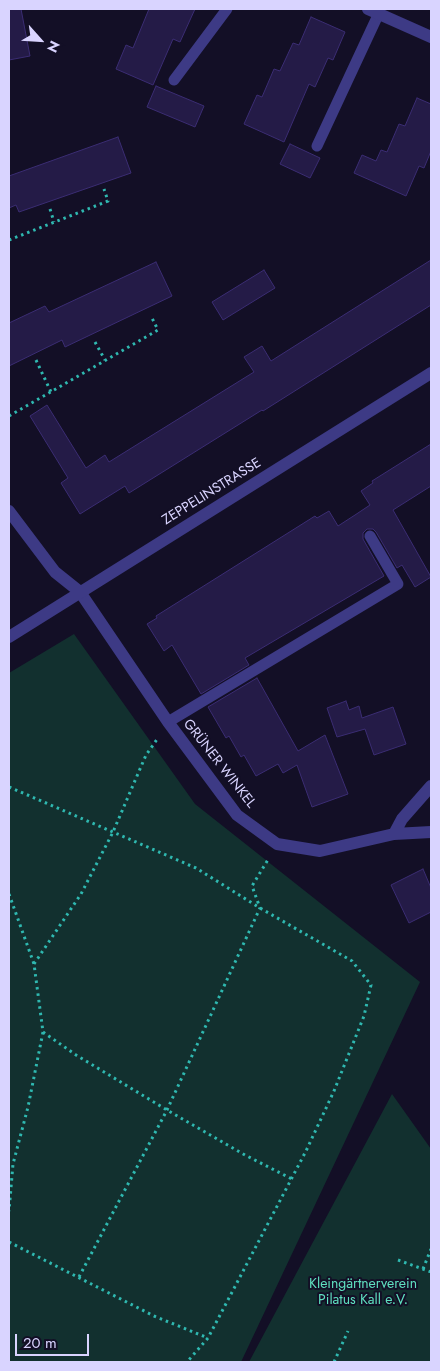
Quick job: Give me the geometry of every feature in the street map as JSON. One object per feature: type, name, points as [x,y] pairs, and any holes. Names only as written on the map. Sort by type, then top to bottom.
[{"type":"street","points":[[374,11],[431,37]]},
{"type":"street","name":"ZEPPELINSTRASSE","points":[[9,637],[431,373]]},
{"type":"street","name":"GRÜNER WINKEL","points":[[9,511],[55,572],[80,592],[168,722],[237,815],[277,844],[320,851],[394,834],[431,832]]},
{"type":"street","points":[[394,834],[402,819],[431,786]]},
{"type":"lane","points":[[174,80],[227,9]]},
{"type":"lane","points":[[317,146],[374,11]]},
{"type":"lane","points":[[168,722],[398,584],[370,536]]},
{"type":"path","points":[[9,240],[108,201],[104,189]]},
{"type":"path","points":[[50,208],[54,222]]},
{"type":"path","points":[[9,416],[158,330],[151,316]]},
{"type":"path","points":[[95,342],[105,360]]},
{"type":"path","points":[[36,360],[51,392]]},
{"type":"path","points":[[34,964],[81,894],[113,832],[146,755],[168,722]]},
{"type":"path","points":[[9,787],[196,868],[260,908],[352,961],[371,986],[364,1016],[334,1091],[292,1179],[262,1232],[208,1338],[187,1362]]},
{"type":"path","points":[[79,1278],[167,1110],[260,908],[252,886],[277,844]]},
{"type":"path","points":[[9,894],[34,964],[43,1032],[28,1107],[13,1164],[9,1211]]},
{"type":"path","points":[[43,1032],[76,1055],[167,1110],[245,1155],[292,1179]]},
{"type":"path","points":[[9,1242],[154,1316],[208,1338]]},
{"type":"path","points":[[424,1269],[431,1249]]},
{"type":"path","points":[[398,1260],[431,1272]]},
{"type":"path","points":[[334,1362],[348,1332]]},
{"type":"green space","points":[[74,634],[195,804],[420,982],[241,1362],[9,1362],[9,673]]},
{"type":"green space","name":"Kleingärtnerverein Pilatus Kall e.V.","points":[[392,1094],[431,1149],[431,1362],[249,1362]]},
{"type":"building","points":[[9,9],[21,9],[30,56],[9,60]]},
{"type":"building","points":[[149,9],[195,9],[180,42],[173,39],[153,85],[116,69],[126,45],[133,48]]},
{"type":"building","points":[[311,17],[345,32],[333,60],[328,58],[315,87],[309,84],[284,142],[244,124],[257,95],[262,97],[274,69],[280,71],[293,43],[299,45]]},
{"type":"building","points":[[156,86],[204,106],[195,127],[147,107]]},
{"type":"building","points":[[417,98],[431,104],[431,151],[424,168],[419,166],[406,196],[354,173],[362,155],[376,161],[381,150],[387,152],[399,124],[405,126]]},
{"type":"building","points":[[118,137],[131,173],[19,212],[16,205],[9,208],[9,176]]},
{"type":"building","points":[[290,144],[320,158],[310,178],[280,164]]},
{"type":"building","points":[[431,260],[431,305],[129,493],[125,486],[80,514],[61,483],[68,478],[30,416],[47,405],[86,468],[105,455],[109,462],[254,372],[244,357],[262,346],[271,361]]},
{"type":"building","points":[[156,262],[172,296],[65,347],[62,340],[9,366],[9,323],[45,306],[49,312]]},
{"type":"building","points":[[264,270],[275,288],[223,320],[212,302]]},
{"type":"building","points":[[431,444],[431,486],[393,510],[431,577],[415,587],[402,565],[397,568],[376,532],[373,529],[367,529],[363,533],[363,539],[384,576],[245,658],[249,665],[201,694],[172,645],[164,651],[147,624],[157,618],[156,616],[315,516],[317,518],[329,511],[338,526],[370,505],[361,491],[373,483],[372,481]]},
{"type":"building","points":[[257,678],[298,751],[325,735],[348,794],[312,807],[297,765],[283,773],[278,764],[256,776],[244,755],[241,757],[229,736],[226,738],[208,707]]},
{"type":"building","points":[[346,701],[349,710],[359,706],[362,718],[393,707],[406,744],[374,755],[365,729],[337,737],[327,708]]},
{"type":"building","points":[[423,869],[431,888],[431,912],[409,923],[391,885]]}]
